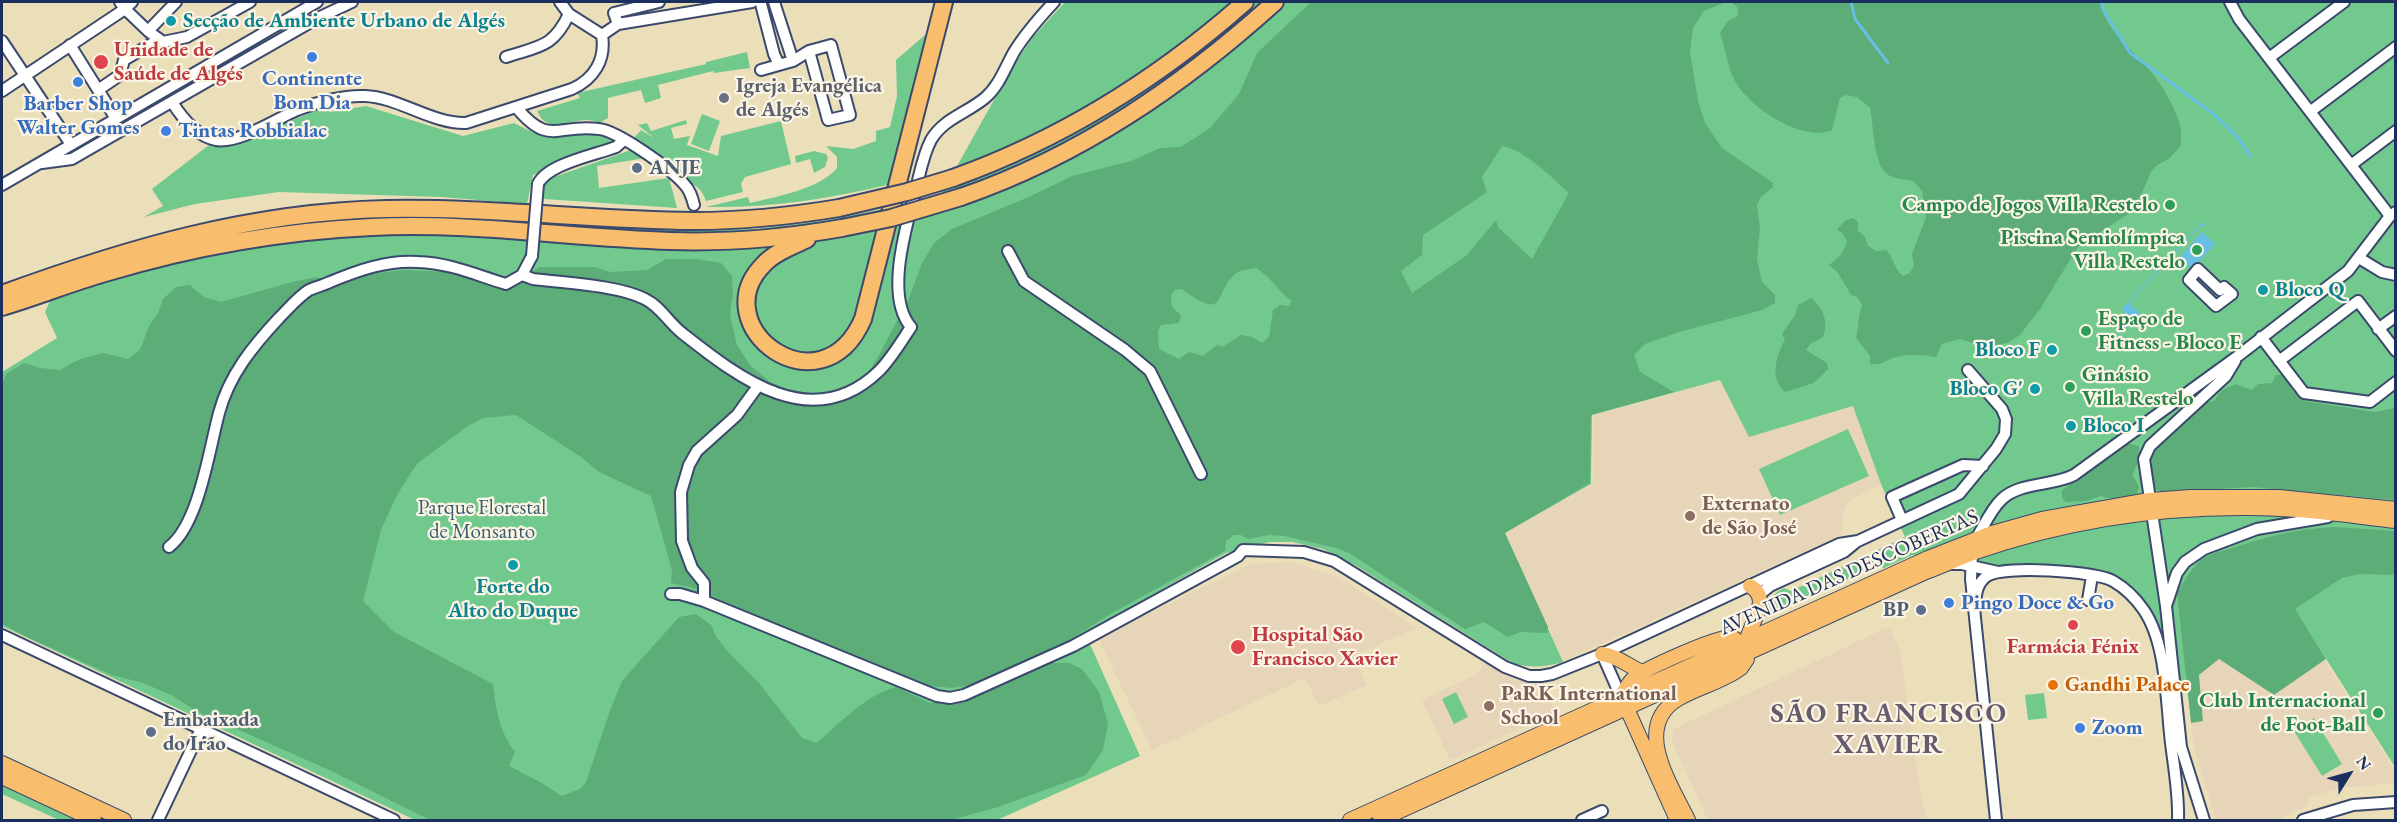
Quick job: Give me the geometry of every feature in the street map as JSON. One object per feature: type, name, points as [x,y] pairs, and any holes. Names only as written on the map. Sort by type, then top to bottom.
[{"type":"highway","points":[[821,232],[769,259],[757,271],[749,288],[747,298],[750,318],[758,336],[770,349],[792,360],[811,361],[836,354],[850,343],[863,319],[944,2]]},
{"type":"highway","points":[[2,294],[152,244],[276,218],[357,210],[424,209],[710,221],[782,216],[839,208],[907,192],[953,178],[1023,150],[1102,109],[1169,64],[1245,2]]},
{"type":"highway","points":[[2,307],[78,281],[159,258],[280,235],[373,227],[428,227],[688,242],[753,239],[821,232],[891,218],[960,197],[1046,162],[1124,120],[1206,61],[1275,2]]},
{"type":"main road","name":"AVENIDA DAS DESCOBERTAS","points":[[1380,820],[1745,646],[1945,565],[1971,560],[2077,524],[2191,497],[2279,497],[2396,509]]},
{"type":"main road","name":"AVENIDA DAS DESCOBERTAS","points":[[1350,820],[1624,703],[1656,695],[1789,621],[1928,558],[1976,539],[2042,519],[2150,506],[2242,508],[2396,521]]},
{"type":"main road","points":[[1971,560],[1976,539]]},
{"type":"main road","points":[[1688,820],[1657,754],[1655,735],[1657,724],[1665,711],[1677,700],[1737,672],[1745,664],[1745,646],[1761,600],[1755,590]]},
{"type":"main road","points":[[1758,612],[1772,621],[1789,621]]},
{"type":"main road","points":[[1677,820],[1624,703],[1632,679],[1642,672],[1721,638],[1732,637],[1745,646]]},
{"type":"main road","points":[[1602,654],[1614,656],[1630,668],[1642,672]]},
{"type":"main road","points":[[1656,695],[1677,700]]},
{"type":"main road","points":[[2,763],[124,820]]},
{"type":"main road","points":[[2,777],[94,820]]},
{"type":"street","points":[[148,31],[176,2]]},
{"type":"street","points":[[2,91],[125,4],[158,40],[170,42],[187,37],[250,2]]},
{"type":"street","points":[[2,184],[317,2]]},
{"type":"street","points":[[38,163],[72,159],[273,44],[352,2]]},
{"type":"street","points":[[560,2],[569,14],[602,35]]},
{"type":"street","points":[[615,2],[614,13],[618,24]]},
{"type":"street","points":[[614,13],[659,2]]},
{"type":"street","points":[[602,35],[618,24],[758,2],[779,65]]},
{"type":"street","points":[[774,2],[793,61]]},
{"type":"street","points":[[522,275],[532,279],[620,291],[644,298],[659,308],[678,330],[697,345],[758,386],[779,395],[819,401],[835,398],[863,384],[879,371],[911,327],[903,314],[898,284],[899,264],[923,160],[931,141],[945,124],[992,91],[1018,47],[1054,2]]},
{"type":"street","points":[[1976,539],[2002,498],[2014,492],[2064,480],[2074,475],[2238,356],[2348,271],[2393,214],[2351,165],[2269,58],[2231,2]]},
{"type":"street","points":[[2269,58],[2344,2]]},
{"type":"street","points":[[506,57],[548,43],[562,30],[569,14]]},
{"type":"street","points":[[265,30],[273,44]]},
{"type":"street","points":[[172,102],[192,128],[217,140],[234,139],[299,109],[356,96],[370,96],[460,123],[473,122],[572,89],[591,78],[597,68],[603,43],[602,35]]},
{"type":"street","points":[[98,90],[120,75],[124,60],[158,40]]},
{"type":"street","points":[[2,41],[70,143]]},
{"type":"street","points":[[70,45],[115,117]]},
{"type":"street","points":[[761,70],[793,61],[809,51],[831,45],[850,115],[828,120],[809,51]]},
{"type":"street","points":[[2311,111],[2394,50]]},
{"type":"street","points":[[516,107],[529,122],[545,131],[600,129],[624,140],[685,184],[694,205]]},
{"type":"street","points":[[2351,165],[2396,130]]},
{"type":"street","points":[[169,547],[183,533],[191,516],[220,411],[236,372],[259,340],[302,296],[350,273],[390,263],[437,263],[470,271],[506,284],[522,275],[532,256],[540,178],[551,170],[616,147],[624,140]]},
{"type":"street","points":[[1008,251],[1024,281],[1125,350],[1150,371],[1201,474]]},
{"type":"street","points":[[2359,258],[2382,272],[2396,275]]},
{"type":"street","points":[[2279,361],[2358,301],[2396,351]]},
{"type":"street","points":[[2378,329],[2396,316]]},
{"type":"street","points":[[2261,338],[2304,393],[2370,402],[2396,382]]},
{"type":"street","points":[[2204,820],[2181,747],[2166,610],[2144,459],[2150,446],[2226,376],[2238,356]]},
{"type":"street","points":[[671,594],[704,601],[937,696],[951,698],[964,695],[1073,646],[1218,567],[1243,550],[1287,550],[1319,556],[1349,569],[1468,645],[1516,672],[1529,676],[1552,674],[1755,590],[1770,586],[1844,552],[1858,541],[1959,494],[1983,466],[2005,434],[2006,419],[1995,399],[1968,370]]},
{"type":"street","points":[[704,601],[704,584],[692,568],[682,541],[681,492],[689,465],[697,451],[737,415],[758,386]]},
{"type":"street","points":[[1902,520],[1892,497],[1963,465],[1983,466]]},
{"type":"street","points":[[1975,604],[1981,582],[1989,575],[1998,572],[2040,570],[2112,580],[2129,594],[2151,621],[2158,624],[2164,620],[2177,573],[2185,562],[2204,549],[2274,524],[2344,515]]},
{"type":"street","points":[[1971,560],[1977,565],[1998,572]]},
{"type":"street","points":[[1971,560],[1986,739],[1996,820]]},
{"type":"street","points":[[2088,600],[2092,576]]},
{"type":"street","points":[[2146,615],[2154,630],[2161,655],[2178,820]]},
{"type":"street","points":[[2,635],[394,820]]},
{"type":"street","points":[[1602,654],[1624,703]]},
{"type":"street","points":[[158,820],[201,729]]},
{"type":"street","points":[[2303,820],[2353,805],[2396,802]]},
{"type":"street","points":[[1582,820],[1602,811]]},
{"type":"shaded area","name":"Externato de São José","points":[[1721,380],[1750,437],[1855,406],[1882,484],[1848,502],[1844,510],[1841,535],[1563,661],[1506,533],[1593,484],[1593,415]]},
{"type":"shaded area","name":"Hospital São Francisco Xavier","points":[[1292,562],[1340,578],[1416,628],[1353,656],[1367,685],[1319,706],[1305,678],[1152,750],[1098,638],[1251,564]]},
{"type":"shaded area","points":[[1886,628],[1890,629],[1900,651],[1920,792],[1927,820],[1708,820],[1672,742],[1674,729]]},
{"type":"shaded area","points":[[2219,659],[2274,695],[2324,660],[2395,770],[2395,783],[2341,788],[2310,797],[2306,807],[2278,820],[2216,820],[2196,754],[2191,723],[2203,721],[2199,675]]},
{"type":"shaded area","name":"PaRK International School","points":[[1484,663],[1514,679],[1542,683],[1556,712],[1450,760],[1422,700],[1477,674]]},
{"type":"green space","name":"Parque Florestal de Monsanto","points":[[1065,2],[2395,2],[2395,767],[2307,629],[2265,626],[2170,693],[2143,608],[2103,578],[2012,571],[1913,555],[1884,568],[1878,566],[1770,614],[1766,609],[1767,605],[1773,596],[1784,588],[1791,591],[1905,537],[1881,484],[1853,406],[1749,437],[1720,380],[1592,415],[1591,484],[1505,533],[1563,662],[1539,666],[1514,664],[1355,565],[1323,549],[1292,542],[1269,542],[1226,553],[1085,633],[1140,756],[997,820],[415,820],[2,626],[2,372],[57,338],[45,312],[57,286],[248,231],[314,222],[369,218],[448,218],[688,230],[756,229],[823,221],[878,210],[942,193],[1009,73],[1032,38]]},
{"type":"green space","points":[[1311,2],[1726,2],[1704,11],[1693,28],[1690,52],[1698,101],[1705,123],[1722,148],[1773,183],[1773,187],[1761,197],[1757,205],[1760,229],[1757,259],[1762,282],[1775,295],[1775,303],[1762,310],[1679,332],[1645,344],[1634,355],[1640,372],[1674,392],[1591,415],[1590,483],[1505,533],[1548,627],[1547,633],[1520,632],[1508,637],[1484,622],[1465,629],[1349,553],[1284,536],[1269,535],[1248,539],[1241,535],[1234,535],[1226,541],[1225,551],[1112,613],[1063,644],[972,685],[951,688],[930,686],[756,617],[698,589],[671,583],[672,570],[651,496],[599,472],[581,457],[516,415],[483,418],[468,426],[419,462],[397,495],[381,530],[363,601],[394,632],[493,684],[502,728],[515,752],[509,766],[562,796],[580,789],[586,782],[622,681],[679,617],[696,614],[711,625],[717,638],[759,683],[802,738],[817,743],[863,703],[896,687],[930,703],[956,703],[1002,685],[1045,663],[1069,663],[1082,669],[1099,692],[1108,724],[1103,750],[1086,775],[998,807],[951,820],[430,820],[329,770],[196,711],[173,696],[143,683],[112,675],[2,624],[2,383],[7,373],[24,363],[40,368],[60,370],[80,359],[103,353],[128,359],[140,350],[163,299],[176,287],[190,285],[204,297],[221,302],[316,277],[339,284],[363,275],[404,270],[450,272],[489,286],[509,289],[521,284],[540,267],[595,267],[610,272],[647,270],[666,259],[696,259],[721,263],[732,276],[733,293],[730,315],[737,345],[750,365],[770,382],[797,393],[829,395],[862,382],[909,298],[922,263],[934,243],[952,229],[1072,176],[1131,161],[1160,148],[1181,147],[1210,128],[1239,94],[1257,53]],"holes":[[[1502,146],[1529,158],[1569,193],[1532,259],[1498,227],[1496,220],[1467,255],[1412,293],[1401,271],[1422,255],[1423,235],[1487,192],[1482,177]],[[1256,268],[1291,301],[1289,306],[1280,305],[1273,310],[1269,337],[1262,343],[1252,337],[1241,335],[1222,347],[1217,345],[1203,356],[1189,352],[1179,359],[1159,349],[1158,331],[1161,325],[1179,323],[1181,315],[1172,307],[1171,295],[1175,290],[1182,289],[1207,304],[1214,304],[1230,279],[1238,272]]]},
{"type":"green space","points":[[1731,2],[2101,2],[2108,23],[2114,32],[2152,73],[2168,96],[2180,125],[2181,145],[2170,158],[2156,166],[2151,172],[2140,197],[2128,214],[2078,247],[2040,309],[2020,335],[2007,343],[1985,347],[1960,339],[1942,344],[1936,357],[1907,355],[1878,364],[1870,364],[1870,356],[1856,338],[1862,305],[1857,297],[1851,295],[1838,273],[1829,265],[1841,255],[1847,242],[1837,229],[1846,220],[1853,218],[1858,222],[1858,231],[1865,237],[1868,246],[1876,251],[1886,250],[1903,276],[1910,273],[1914,265],[1912,254],[1926,217],[1922,191],[1913,181],[1892,177],[1883,170],[1876,149],[1870,108],[1857,97],[1845,95],[1840,98],[1832,130],[1819,133],[1790,127],[1762,110],[1750,99],[1733,77],[1720,33],[1728,21],[1738,16],[1738,8]]},
{"type":"green space","points":[[932,29],[891,184],[800,201],[753,206],[706,207],[748,197],[750,203],[809,187],[837,168],[837,157],[826,146],[853,149],[876,141],[876,131],[890,127],[897,96],[896,60]]},
{"type":"green space","points":[[747,52],[750,68],[714,73],[713,71],[658,85],[661,98],[645,103],[641,90],[608,98],[608,118],[599,123],[582,120],[557,125],[550,124],[543,120],[537,111],[580,98],[577,93],[706,64],[706,62]]},
{"type":"green space","points":[[366,106],[463,136],[514,123],[538,135],[590,133],[615,140],[533,175],[527,204],[441,197],[279,192],[195,204],[144,217],[163,206],[152,189],[209,145],[229,145],[251,139],[322,107],[330,112]]},
{"type":"green space","points":[[702,114],[720,121],[709,151],[691,144]]},
{"type":"green space","points":[[686,120],[687,124],[671,128],[674,139],[690,136],[687,145],[718,156],[721,136],[781,121],[791,164],[745,177],[741,184],[743,192],[706,201],[698,188],[633,139],[641,130],[654,138],[638,125],[647,123],[651,131]]},
{"type":"green space","points":[[631,150],[645,158],[597,166],[599,188],[669,178],[677,208],[544,199],[544,185],[551,178]]},
{"type":"green space","points":[[814,151],[826,154],[828,158],[825,167],[814,173],[810,159],[796,163],[795,156]]},
{"type":"green space","points":[[1811,298],[1822,311],[1825,331],[1823,337],[1810,344],[1806,350],[1827,363],[1828,369],[1814,383],[1785,392],[1776,374],[1777,360],[1785,339],[1782,334],[1795,315],[1798,305]]},
{"type":"green space","points":[[2276,375],[2285,375],[2292,390],[2304,401],[2375,412],[2395,408],[2395,500],[2252,487],[2164,492],[2155,489],[2150,457],[2200,404],[2214,401],[2221,391],[2235,384],[2252,390],[2258,384],[2272,383]]},
{"type":"green space","points":[[1848,429],[1869,476],[1780,515],[1759,469]]},
{"type":"green space","points":[[2126,443],[2139,446],[2139,461],[2132,475],[2139,486],[2136,497],[2112,499],[2101,496],[2086,501],[2066,502],[2062,498],[2062,490]]},
{"type":"green space","points":[[2336,527],[2395,531],[2395,575],[2360,574],[2342,578],[2295,609],[2326,659],[2274,695],[2219,659],[2199,675],[2203,721],[2191,723],[2177,593],[2192,570],[2209,556],[2255,541],[2295,531]]},
{"type":"green space","points":[[1456,692],[1468,717],[1454,724],[1442,699]]},
{"type":"green space","points":[[2044,693],[2047,718],[2028,720],[2025,695]]},
{"type":"green space","points":[[2314,718],[2342,764],[2322,776],[2294,731]]},
{"type":"green space","points":[[2,785],[77,820],[59,820],[2,794]]},
{"type":"water","points":[[2202,222],[2206,226],[2201,225],[2129,303],[2141,315],[2136,322],[2123,330],[2089,366],[2123,329],[2123,322],[2128,317],[2122,309]]},
{"type":"water","name":"Piscina Semiolímpica Villa Restelo","points":[[2202,232],[2215,244],[2192,269],[2180,257]]},
{"type":"waterway","points":[[1851,2],[1855,19],[1888,63]]},
{"type":"waterway","points":[[2101,2],[2103,10],[2130,53],[2215,115],[2239,139],[2250,156]]},
{"type":"place","name":"Secção de Ambiente Urbano de Algés","points":[[171,21]]},
{"type":"place","name":"Continente Bom Dia","points":[[312,57]]},
{"type":"place","name":"Unidade de Saúde de Algés","points":[[101,62]]},
{"type":"place","name":"Barber Shop Walter Gomes","points":[[78,82]]},
{"type":"place","name":"Igreja Evangélica de Algés","points":[[724,98]]},
{"type":"place","name":"Tintas Robbialac","points":[[166,131]]},
{"type":"place","name":"ANJE","points":[[637,168]]},
{"type":"place","name":"Campo de Jogos Villa Restelo","points":[[2170,205]]},
{"type":"place","name":"Piscina Semiolímpica Villa Restelo","points":[[2197,250]]},
{"type":"place","name":"Bloco Q","points":[[2263,290]]},
{"type":"place","name":"Espaço de Fitness - Bloco E","points":[[2086,331]]},
{"type":"place","name":"Bloco F","points":[[2052,350]]},
{"type":"place","name":"Ginásio Villa Restelo","points":[[2070,387]]},
{"type":"place","name":"Bloco G'","points":[[2035,389]]},
{"type":"place","name":"Bloco I","points":[[2071,426]]},
{"type":"place","name":"Externato de São José","points":[[1690,516]]},
{"type":"place","name":"Forte do Alto do Duque","points":[[513,565]]},
{"type":"place","name":"Pingo Doce & Go","points":[[1949,603]]},
{"type":"place","name":"BP","points":[[1921,610]]},
{"type":"place","name":"Farmácia Fénix","points":[[2073,625]]},
{"type":"place","name":"Hospital São Francisco Xavier","points":[[1238,647]]},
{"type":"place","name":"Gandhi Palace","points":[[2053,685]]},
{"type":"place","name":"PaRK International School","points":[[1489,706]]},
{"type":"place","name":"Club Internacional de Foot-Ball","points":[[2378,713]]},
{"type":"place","name":"Zoom","points":[[2080,728]]},
{"type":"place","name":"Embaixada do Irão","points":[[151,732]]},
{"type":"district","name":"SÃO FRANCISCO XAVIER","points":[[1889,730]]}]
